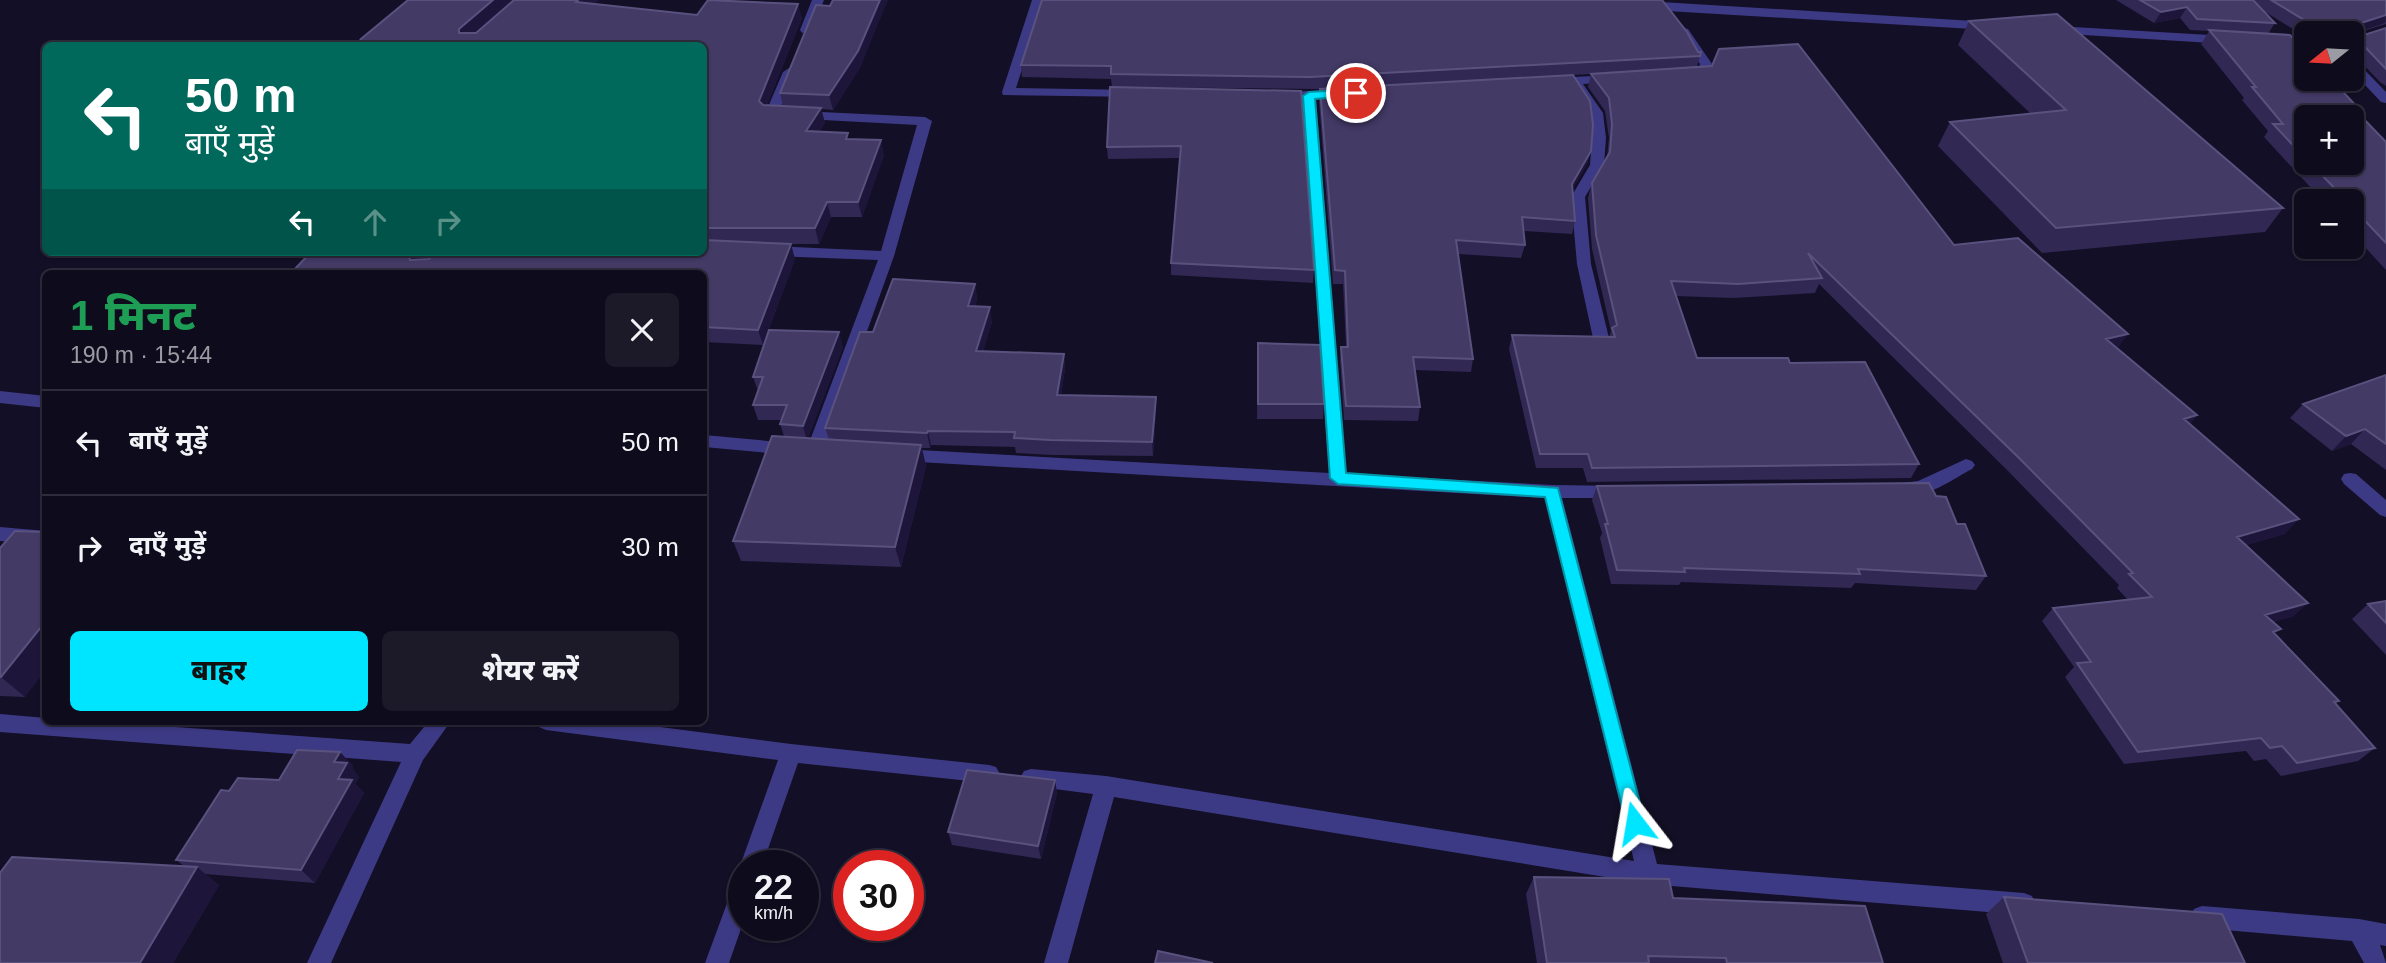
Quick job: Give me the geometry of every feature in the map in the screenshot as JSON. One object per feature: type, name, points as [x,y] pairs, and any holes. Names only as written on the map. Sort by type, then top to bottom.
[{"type":"street","points":[[803,38],[818,0]]},
{"type":"street","points":[[1038,0],[1007,92],[1145,94]]},
{"type":"street","points":[[1634,0],[1667,7],[1757,6],[2006,27]]},
{"type":"street","points":[[1667,7],[1706,64],[1703,74],[1677,76]]},
{"type":"street","points":[[2047,30],[2238,40]]},
{"type":"street","points":[[2266,41],[2294,42]]},
{"type":"street","points":[[707,441],[822,451],[887,256],[925,121],[772,114],[793,64]]},
{"type":"street","points":[[2364,76],[2386,99]]},
{"type":"street","points":[[1546,82],[1626,78]]},
{"type":"street","points":[[1574,81],[1596,113],[1599,138],[1597,165],[1578,197],[1584,264],[1601,338]]},
{"type":"street","points":[[1268,96],[1361,93]]},
{"type":"street","points":[[1309,96],[1338,478]]},
{"type":"street","points":[[756,250],[887,256]]},
{"type":"street","points":[[0,397],[42,402]]},
{"type":"street","points":[[884,454],[1552,492],[1634,491]]},
{"type":"street","points":[[1893,488],[1920,488],[1966,465]]},
{"type":"street","points":[[2350,479],[2386,509]]},
{"type":"street","points":[[1552,492],[1648,874]]},
{"type":"street","points":[[0,534],[42,538]]},
{"type":"street","points":[[0,723],[415,754]]},
{"type":"street","points":[[319,963],[415,754],[438,725]]},
{"type":"street","points":[[576,725],[791,753],[1106,786],[1648,874],[2038,905]]},
{"type":"street","points":[[757,850],[791,753]]},
{"type":"street","points":[[1056,963],[1106,786]]},
{"type":"street","points":[[2178,916],[2359,930],[2386,935]]},
{"type":"street","points":[[2359,930],[2377,963]]},
{"type":"street","points":[[717,963],[728,932]]},
{"type":"building","points":[[408,0],[493,0],[459,29],[459,33],[476,33],[514,0],[578,0],[576,2],[697,15],[708,0],[798,4],[759,101],[763,105],[821,108],[806,131],[848,133],[846,139],[881,140],[858,202],[827,202],[815,228],[707,228],[707,42],[359,42]]},
{"type":"building","points":[[833,0],[880,0],[858,51],[829,95],[780,93],[816,5],[830,6]]},
{"type":"building","points":[[1042,0],[1662,0],[1687,32],[1698,52],[1701,52],[1700,56],[1310,77],[1111,74],[1111,66],[1021,65]]},
{"type":"building","points":[[2140,0],[2253,0],[2275,23],[2197,19],[2187,7],[2161,12]]},
{"type":"building","points":[[2271,0],[2386,0],[2386,15],[2364,22],[2306,21]]},
{"type":"building","points":[[2057,14],[2283,208],[2056,228],[1950,122],[2066,110],[1969,21]]},
{"type":"building","points":[[2386,28],[2386,69],[2366,48],[2364,35]]},
{"type":"building","points":[[2209,30],[2290,35],[2294,40],[2294,91],[2342,91],[2355,105],[2294,105],[2294,146],[2273,124],[2283,124],[2252,87],[2256,87]]},
{"type":"building","points":[[1798,44],[1954,245],[2018,238],[2128,334],[2106,339],[2197,415],[2184,419],[2299,519],[2237,537],[2308,603],[2265,615],[2281,629],[2273,632],[2339,701],[2334,702],[2375,748],[2297,763],[2282,746],[2270,748],[2261,738],[2138,752],[2077,663],[2091,662],[2053,608],[2152,597],[2129,574],[2133,573],[2018,457],[1808,253],[1822,278],[1738,284],[1671,281],[1697,358],[1788,358],[1790,363],[1865,362],[1919,464],[1592,468],[1588,454],[1540,454],[1512,335],[1615,337],[1612,328],[1617,325],[1596,235],[1592,183],[1610,152],[1612,124],[1609,98],[1591,74],[1712,66],[1719,49]]},
{"type":"building","points":[[1573,75],[1590,101],[1593,125],[1591,151],[1572,184],[1575,221],[1522,217],[1525,245],[1456,240],[1473,359],[1413,357],[1420,407],[1346,406],[1341,347],[1348,347],[1345,271],[1335,270],[1320,89]]},
{"type":"building","points":[[1110,87],[1301,91],[1314,270],[1171,263],[1181,146],[1107,147]]},
{"type":"building","points":[[2364,119],[2386,142],[2386,243],[2364,220],[2364,189],[2335,189],[2322,175],[2364,175]]},
{"type":"building","points":[[707,240],[791,244],[758,330],[707,327],[707,270],[294,270],[307,256],[409,256],[410,260],[429,259],[432,256],[707,256]]},
{"type":"building","points":[[893,279],[975,284],[968,306],[990,307],[976,351],[1064,354],[1057,395],[1156,397],[1152,442],[1014,438],[1015,432],[927,433],[825,428],[860,332],[873,332]]},
{"type":"building","points":[[769,330],[839,332],[803,426],[780,424],[787,405],[753,405],[763,377],[753,377]]},
{"type":"building","points":[[1258,343],[1320,345],[1324,404],[1258,404]]},
{"type":"building","points":[[2386,375],[2386,444],[2365,429],[2346,436],[2303,404]]},
{"type":"building","points":[[772,436],[921,445],[895,547],[733,541]]},
{"type":"building","points":[[1929,483],[1936,496],[1946,497],[1957,524],[1965,524],[1986,576],[1858,569],[1860,574],[1684,568],[1685,572],[1617,570],[1597,486]]},
{"type":"building","points":[[15,531],[42,532],[42,626],[1,677],[0,677],[0,548]]},
{"type":"building","points":[[2386,601],[2386,623],[2368,604]]},
{"type":"building","points":[[297,750],[340,752],[334,762],[347,763],[338,779],[352,780],[301,870],[176,860],[221,790],[229,791],[238,778],[279,780]]},
{"type":"building","points":[[967,770],[1055,780],[1038,846],[948,832]]},
{"type":"building","points":[[12,857],[197,867],[140,963],[0,963],[0,873]]},
{"type":"building","points":[[1534,877],[1669,879],[1673,898],[1865,906],[1883,963],[1727,963],[1726,958],[1648,956],[1649,963],[1547,963]]},
{"type":"building","points":[[2004,897],[2222,914],[2245,963],[2028,963]]},
{"type":"building","points":[[1158,951],[1213,963],[1155,963]]},
{"type":"route","points":[[1356,93],[1309,96],[1338,478],[1552,492],[1635,823]]}]
